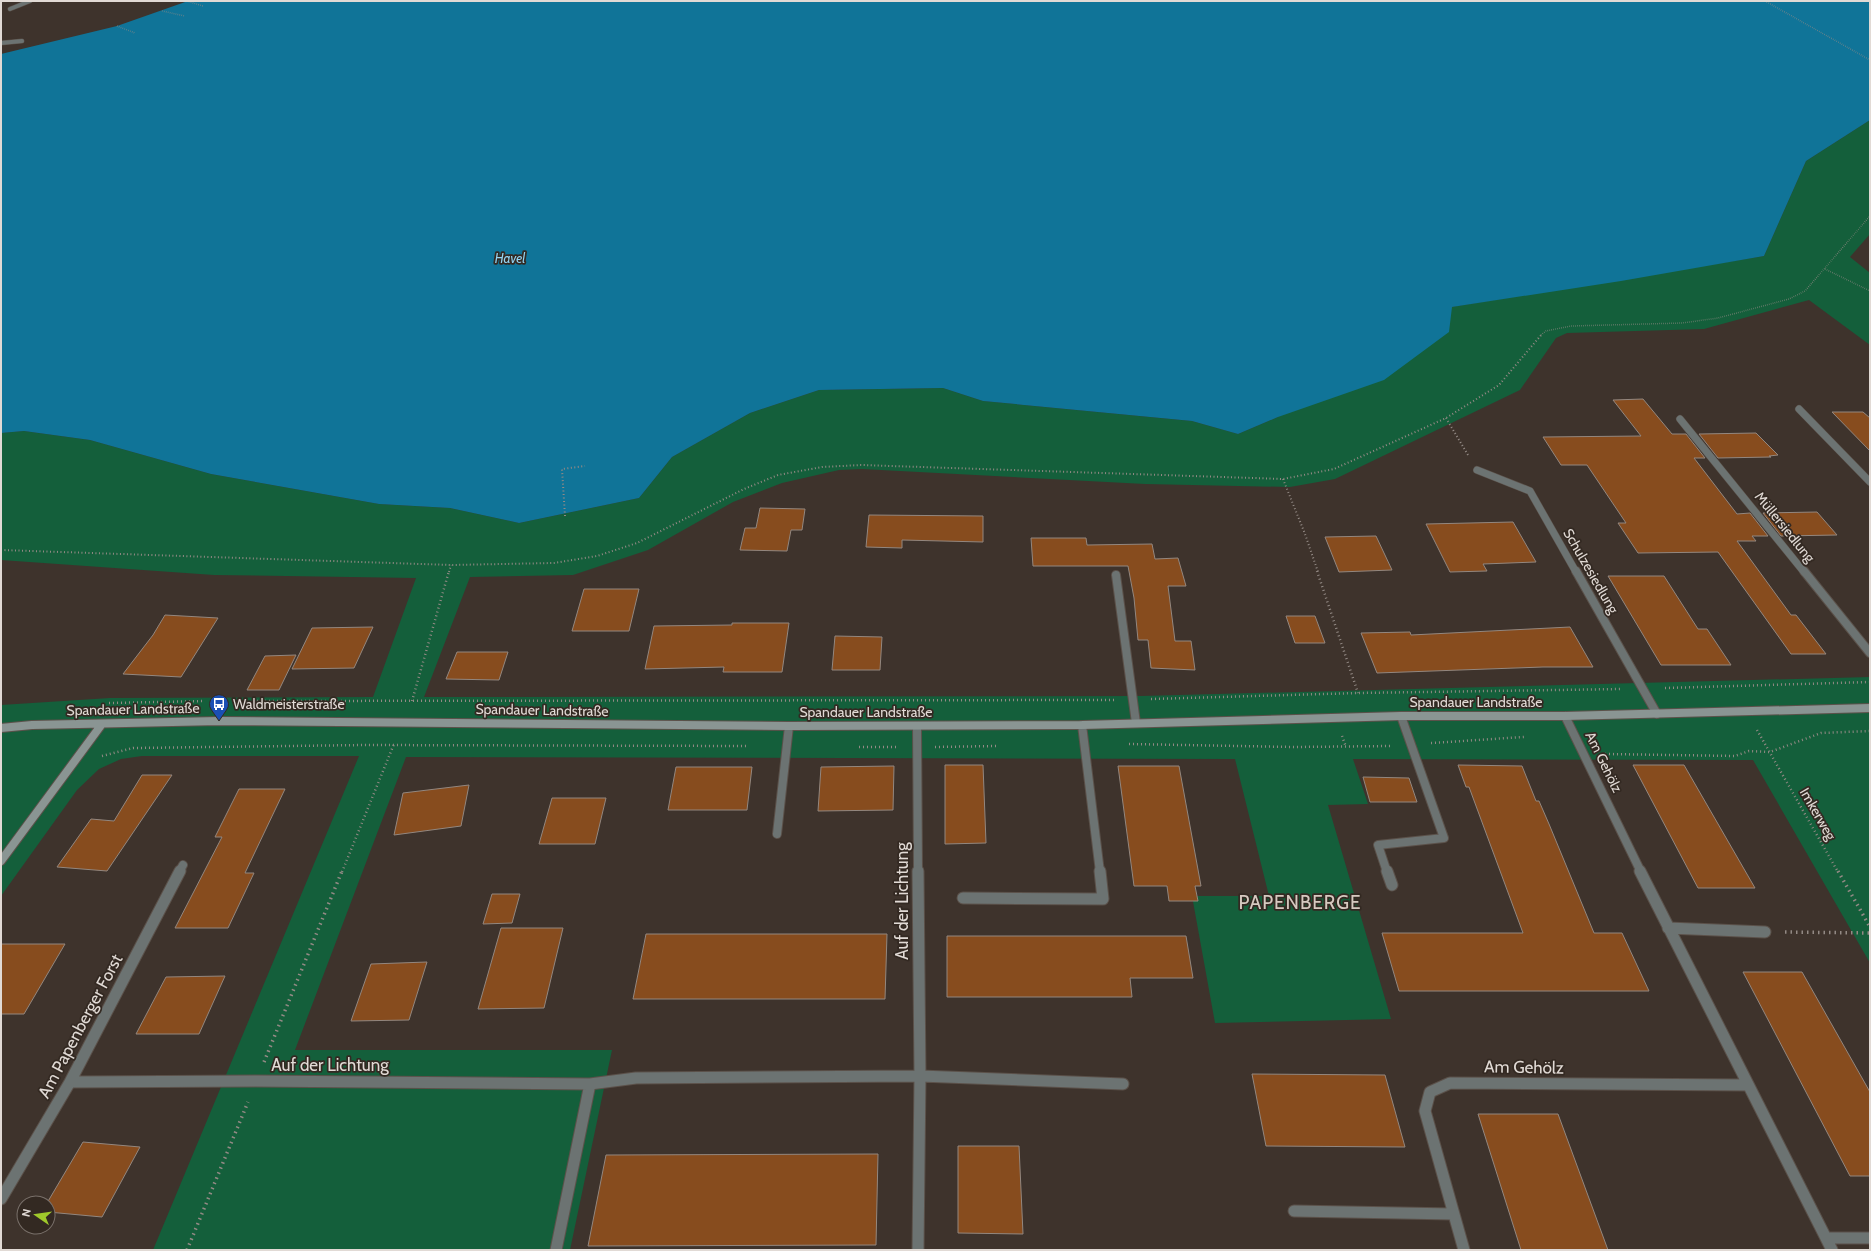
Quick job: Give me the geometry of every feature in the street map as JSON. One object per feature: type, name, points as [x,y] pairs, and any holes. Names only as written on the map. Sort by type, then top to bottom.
[{"type":"main road","name":"Spandauer Landstraße","points":[[1,728],[32,725],[219,721],[789,726],[1082,725],[1401,716],[1565,716],[1870,708]]},
{"type":"main road","points":[[1,861],[102,724]]},
{"type":"street","points":[[10,9],[30,1]]},
{"type":"street","points":[[1,43],[22,41]]},
{"type":"street","points":[[1799,409],[1870,482]]},
{"type":"street","name":"Müllersiedlung","points":[[1680,418],[1870,653]]},
{"type":"street","name":"Schulzesiedlung","points":[[1476,470],[1530,491],[1657,714]]},
{"type":"street","points":[[1116,575],[1136,723]]},
{"type":"street","points":[[1392,885],[1378,845],[1444,838],[1401,716]]},
{"type":"street","name":"Am Gehölz","points":[[1565,716],[1668,928],[1832,1250]]},
{"type":"street","points":[[963,898],[1103,899],[1082,725]]},
{"type":"street","points":[[777,834],[789,726]]},
{"type":"street","name":"Auf der Lichtung","points":[[918,726],[920,1076],[918,1250]]},
{"type":"street","name":"Am Papenberger Forst","points":[[1,1199],[70,1082],[182,865]]},
{"type":"street","points":[[1668,928],[1765,932]]},
{"type":"street","name":"Auf der Lichtung","points":[[70,1082],[256,1081],[590,1084],[636,1078],[920,1076],[1123,1084]]},
{"type":"street","name":"Am Gehölz","points":[[1464,1250],[1424,1111],[1430,1092],[1450,1083],[1748,1085]]},
{"type":"street","points":[[556,1250],[590,1084]]},
{"type":"street","points":[[1294,1212],[1453,1214]]},
{"type":"street","points":[[1826,1238],[1870,1238]]},
{"type":"path","points":[[1765,1],[1870,60]]},
{"type":"path","points":[[187,2],[203,6]]},
{"type":"path","points":[[162,11],[186,16]]},
{"type":"path","points":[[117,26],[135,33]]},
{"type":"path","points":[[1,550],[451,565],[554,563],[597,556],[636,543],[673,526],[744,489],[778,475],[822,467],[861,465],[1283,479],[1334,469],[1446,418],[1499,385],[1534,342],[1546,331],[1571,326],[1682,323],[1718,318],[1789,299],[1805,291],[1870,216]]},
{"type":"path","points":[[1825,269],[1870,291]]},
{"type":"path","points":[[1446,418],[1476,470]]},
{"type":"path","points":[[565,516],[562,469],[585,466]]},
{"type":"path","points":[[1283,479],[1305,534],[1358,693]]},
{"type":"path","points":[[412,700],[451,565]]},
{"type":"path","points":[[253,701],[1132,700],[1358,693],[1643,689],[1870,682]]},
{"type":"path","points":[[106,703],[205,701]]},
{"type":"path","name":"Imkerweg","points":[[1746,712],[1870,927]]},
{"type":"path","points":[[188,1250],[403,722]]},
{"type":"path","points":[[1765,932],[1870,933]]},
{"type":"green space","points":[[1870,120],[1870,234],[1850,257],[1870,273],[1870,345],[1809,300],[1704,329],[1567,333],[1556,338],[1520,390],[1335,479],[1290,487],[1145,484],[862,469],[839,470],[782,483],[733,502],[648,550],[573,575],[470,577],[424,697],[1141,696],[1870,677],[1870,963],[1753,760],[1353,759],[1368,804],[1328,805],[1391,1019],[1215,1023],[1192,896],[1269,896],[1235,759],[406,757],[295,1050],[612,1050],[570,1250],[153,1250],[359,756],[142,756],[121,759],[99,769],[77,790],[1,896],[1,705],[110,698],[373,697],[416,578],[214,575],[1,560],[1,433],[24,431],[90,440],[211,474],[379,504],[450,508],[519,523],[639,498],[672,457],[750,413],[819,390],[943,388],[983,401],[1192,421],[1238,434],[1278,417],[1451,307],[1764,256],[1806,161]]},
{"type":"water","name":"Havel","points":[[188,1],[1870,1],[1870,120],[1806,161],[1764,256],[1621,281],[1452,307],[1449,332],[1384,380],[1278,417],[1238,434],[1192,421],[983,401],[943,388],[819,390],[750,413],[672,457],[639,498],[519,523],[450,508],[379,504],[211,474],[90,440],[24,431],[1,433],[1,54],[117,26]]},
{"type":"building","points":[[1643,399],[1672,434],[1686,434],[1705,458],[1694,458],[1737,514],[1750,513],[1768,536],[1752,536],[1756,541],[1737,541],[1791,615],[1796,615],[1826,654],[1791,654],[1718,552],[1638,553],[1618,523],[1626,523],[1587,465],[1561,465],[1543,437],[1641,436],[1613,400]]},
{"type":"building","points":[[1832,412],[1863,412],[1870,418],[1870,451]]},
{"type":"building","points":[[1756,433],[1778,455],[1769,456],[1771,457],[1718,458],[1699,434]]},
{"type":"building","points":[[760,508],[805,509],[802,530],[791,530],[787,551],[740,550],[745,528],[756,528]]},
{"type":"building","points":[[1817,512],[1837,535],[1781,536],[1763,513]]},
{"type":"building","points":[[869,515],[983,516],[983,542],[902,540],[902,548],[866,547]]},
{"type":"building","points":[[1513,522],[1536,562],[1483,564],[1487,571],[1450,572],[1426,524]]},
{"type":"building","points":[[1376,536],[1392,570],[1339,572],[1325,537]]},
{"type":"building","points":[[1031,538],[1086,538],[1087,545],[1152,544],[1155,559],[1178,558],[1186,586],[1168,586],[1175,641],[1191,641],[1195,670],[1151,668],[1148,640],[1138,640],[1134,598],[1128,566],[1033,566]]},
{"type":"building","points":[[1608,576],[1664,576],[1698,629],[1707,629],[1731,665],[1661,665]]},
{"type":"building","points":[[584,589],[639,589],[629,631],[572,631]]},
{"type":"building","points":[[165,615],[218,618],[181,677],[123,674],[153,635]]},
{"type":"building","points":[[1286,616],[1315,616],[1325,643],[1295,643]]},
{"type":"building","points":[[732,623],[789,623],[782,672],[723,672],[724,667],[645,669],[654,626],[732,625]]},
{"type":"building","points":[[373,627],[354,668],[292,669],[312,628]]},
{"type":"building","points":[[1570,627],[1593,667],[1543,667],[1377,673],[1361,633],[1410,632],[1411,635]]},
{"type":"building","points":[[835,636],[882,637],[880,670],[832,670]]},
{"type":"building","points":[[457,652],[508,652],[499,680],[446,679]]},
{"type":"building","points":[[296,655],[279,690],[247,690],[265,656]]},
{"type":"building","points":[[945,765],[983,765],[986,843],[945,844]]},
{"type":"building","points":[[1458,765],[1522,766],[1536,801],[1539,801],[1549,824],[1594,933],[1622,933],[1649,991],[1399,991],[1382,933],[1523,933],[1469,787],[1466,787]]},
{"type":"building","points":[[1633,765],[1684,765],[1755,888],[1698,888]]},
{"type":"building","points":[[894,766],[893,810],[818,811],[821,767]]},
{"type":"building","points":[[1118,766],[1179,766],[1201,886],[1195,886],[1198,901],[1169,901],[1167,886],[1134,886]]},
{"type":"building","points":[[676,767],[752,767],[747,810],[668,810]]},
{"type":"building","points":[[142,775],[172,775],[107,871],[57,867],[91,819],[114,821]]},
{"type":"building","points":[[1363,777],[1409,778],[1417,802],[1370,802]]},
{"type":"building","points":[[469,785],[461,826],[394,835],[403,793]]},
{"type":"building","points":[[239,789],[285,789],[245,873],[254,873],[228,928],[175,928],[222,837],[215,837]]},
{"type":"building","points":[[552,798],[606,798],[595,844],[539,844]]},
{"type":"building","points":[[492,894],[520,894],[512,923],[483,924]]},
{"type":"building","points":[[501,928],[563,928],[544,1008],[478,1009]]},
{"type":"building","points":[[646,934],[887,934],[885,999],[633,999]]},
{"type":"building","points":[[947,936],[1186,936],[1193,978],[1130,978],[1132,997],[947,997]]},
{"type":"building","points":[[1,944],[65,944],[24,1014],[1,1014]]},
{"type":"building","points":[[427,962],[409,1020],[351,1021],[371,964]]},
{"type":"building","points":[[1743,972],[1802,972],[1870,1092],[1870,1176],[1850,1176]]},
{"type":"building","points":[[225,976],[199,1034],[136,1034],[166,977]]},
{"type":"building","points":[[1252,1074],[1385,1075],[1405,1147],[1266,1146]]},
{"type":"building","points":[[1478,1114],[1558,1114],[1608,1250],[1521,1250]]},
{"type":"building","points":[[83,1142],[140,1147],[102,1217],[56,1213],[56,1195],[52,1195]]},
{"type":"building","points":[[958,1146],[1019,1146],[1023,1234],[958,1233]]},
{"type":"building","points":[[878,1154],[876,1245],[588,1246],[606,1155]]},
{"type":"place","name":"Waldmeisterstraße","points":[[219,721]]},
{"type":"district","name":"PAPENBERGE","points":[[1300,902]]}]
